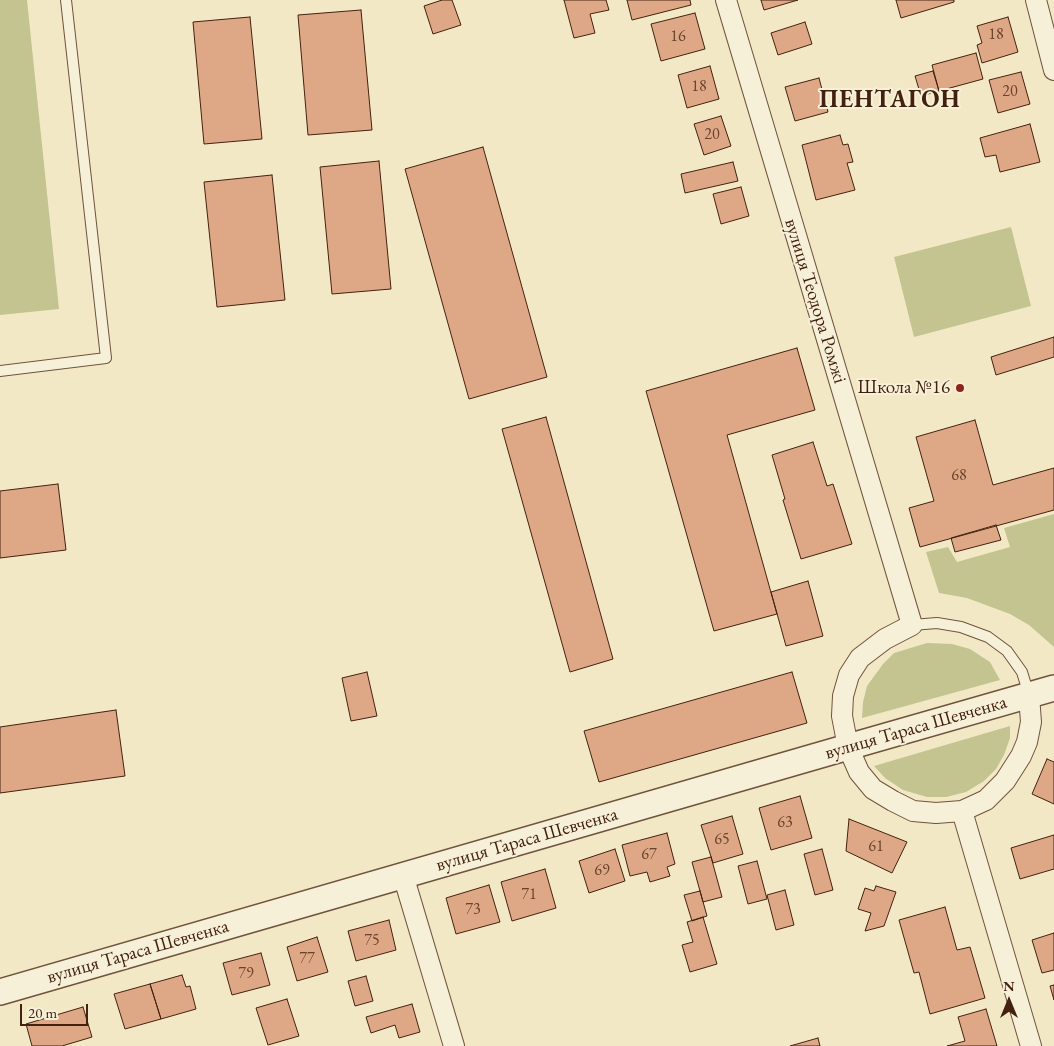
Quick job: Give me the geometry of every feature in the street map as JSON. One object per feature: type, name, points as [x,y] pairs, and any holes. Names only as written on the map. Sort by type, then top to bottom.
[{"type":"street","name":"вулиця Теодора Ромжі","points":[[726,0],[912,625]]},
{"type":"street","points":[[1036,0],[1050,36],[1054,70]]},
{"type":"street","points":[[912,625],[884,639],[860,658],[849,675],[843,696],[842,716],[848,747],[859,772],[874,789],[893,802],[913,811],[936,813],[962,811],[986,800],[1005,781],[1021,756],[1027,742],[1031,722],[1030,696]]},
{"type":"street","name":"вулиця Тараса Шевченка","points":[[0,992],[1054,688]]},
{"type":"street","points":[[962,811],[1031,1046]]},
{"type":"street","points":[[403,875],[454,1046]]},
{"type":"lane","points":[[0,371],[106,358],[66,0]]},
{"type":"lane","points":[[912,625],[937,624],[961,627],[988,638],[1007,652],[1017,665],[1022,672],[1030,696]]},
{"type":"green space","points":[[0,0],[27,0],[59,309],[0,315]]},
{"type":"green space","points":[[1011,227],[1031,306],[914,337],[894,257]]},
{"type":"green space","points":[[1054,514],[1054,647],[1029,625],[1010,614],[967,598],[939,593],[926,552],[948,547],[957,562],[1010,547],[1004,528]]},
{"type":"green space","points":[[927,643],[952,644],[970,649],[990,662],[1000,680],[862,718],[867,686],[883,664],[894,653]]},
{"type":"green space","points":[[1010,726],[1010,738],[1004,755],[996,769],[984,781],[966,792],[946,797],[927,797],[903,790],[885,778],[874,766]]},
{"type":"building","points":[[442,0],[452,0],[461,25],[433,34],[424,6]]},
{"type":"building","points":[[564,0],[606,0],[609,10],[590,14],[595,33],[574,38]]},
{"type":"building","points":[[627,0],[690,0],[691,5],[632,20]]},
{"type":"building","points":[[761,0],[798,0],[764,10]]},
{"type":"building","points":[[896,0],[954,0],[954,2],[901,18]]},
{"type":"building","points":[[361,10],[372,130],[308,135],[298,15]]},
{"type":"building","points":[[695,13],[705,49],[661,61],[651,24]]},
{"type":"building","points":[[250,17],[262,139],[204,144],[193,22]]},
{"type":"building","points":[[1008,17],[1018,52],[982,63],[977,45],[982,43],[977,26]]},
{"type":"building","points":[[805,22],[812,44],[778,55],[771,33]]},
{"type":"building","points":[[976,53],[983,79],[939,91],[932,65]]},
{"type":"building","points":[[710,66],[719,99],[687,108],[678,75]]},
{"type":"building","points":[[933,71],[939,91],[921,96],[915,76]]},
{"type":"building","points":[[1021,72],[1030,104],[998,113],[989,80]]},
{"type":"building","points":[[819,78],[828,112],[795,121],[785,87]]},
{"type":"building","points":[[721,116],[731,146],[704,155],[694,124]]},
{"type":"building","points":[[1030,124],[1040,162],[1000,172],[996,155],[985,157],[980,138]]},
{"type":"building","points":[[840,135],[843,145],[848,144],[853,162],[847,163],[855,190],[816,200],[802,145]]},
{"type":"building","points":[[483,147],[547,377],[469,399],[405,169]]},
{"type":"building","points":[[379,161],[391,289],[332,294],[320,167]]},
{"type":"building","points":[[733,162],[738,181],[685,193],[681,174]]},
{"type":"building","points":[[272,175],[285,300],[217,307],[204,182]]},
{"type":"building","points":[[741,187],[749,216],[721,224],[713,194]]},
{"type":"building","points":[[1054,337],[1054,357],[996,375],[991,357]]},
{"type":"building","points":[[797,348],[815,410],[727,435],[777,614],[714,631],[646,391]]},
{"type":"building","points":[[546,417],[613,659],[570,672],[502,429]]},
{"type":"building","points":[[975,420],[993,485],[1054,468],[1054,510],[920,547],[909,508],[934,501],[916,437]]},
{"type":"building","points":[[813,442],[827,486],[833,484],[852,544],[801,559],[772,455]]},
{"type":"building","points":[[58,484],[66,550],[0,558],[0,491]]},
{"type":"building","points":[[996,525],[1001,540],[955,552],[951,538]]},
{"type":"building","points":[[808,581],[823,636],[786,646],[771,592]]},
{"type":"building","points":[[367,672],[377,716],[351,721],[342,678]]},
{"type":"building","points":[[792,672],[807,723],[599,782],[584,731]]},
{"type":"building","points":[[116,710],[125,776],[0,793],[0,727]]},
{"type":"building","points":[[1047,759],[1054,762],[1054,804],[1032,794]]},
{"type":"building","points":[[800,796],[812,838],[771,850],[759,808]]},
{"type":"building","points":[[732,816],[743,854],[713,863],[701,825]]},
{"type":"building","points":[[849,819],[907,842],[892,873],[846,851]]},
{"type":"building","points":[[667,833],[675,864],[667,867],[670,876],[650,882],[647,872],[630,876],[622,845]]},
{"type":"building","points":[[1054,835],[1054,869],[1020,879],[1011,848]]},
{"type":"building","points":[[615,849],[625,881],[589,893],[579,861]]},
{"type":"building","points":[[822,849],[833,890],[815,895],[804,854]]},
{"type":"building","points":[[711,857],[722,897],[703,902],[692,862]]},
{"type":"building","points":[[757,861],[767,899],[748,904],[738,866]]},
{"type":"building","points":[[545,869],[556,908],[512,921],[501,882]]},
{"type":"building","points":[[489,885],[500,922],[456,934],[446,898]]},
{"type":"building","points":[[876,886],[896,892],[884,926],[865,931],[871,913],[858,909],[865,888],[874,891]]},
{"type":"building","points":[[785,890],[794,925],[776,930],[767,895]]},
{"type":"building","points":[[700,891],[707,916],[692,921],[684,895]]},
{"type":"building","points":[[945,907],[957,950],[970,947],[985,998],[930,1014],[919,972],[914,973],[899,920]]},
{"type":"building","points":[[703,917],[717,964],[690,972],[682,945],[693,942],[687,922]]},
{"type":"building","points":[[389,920],[396,950],[356,961],[348,931]]},
{"type":"building","points":[[1054,933],[1054,970],[1042,973],[1032,940]]},
{"type":"building","points":[[317,937],[328,972],[297,981],[287,947]]},
{"type":"building","points":[[261,953],[270,985],[232,995],[223,963]]},
{"type":"building","points":[[182,975],[186,987],[190,986],[196,1009],[161,1019],[150,984]]},
{"type":"building","points":[[366,976],[373,1001],[355,1006],[348,981]]},
{"type":"building","points":[[150,984],[161,1019],[125,1029],[114,994]]},
{"type":"building","points":[[1054,985],[1054,1000],[1050,986]]},
{"type":"building","points":[[287,999],[299,1036],[268,1045],[256,1008]]},
{"type":"building","points":[[412,1004],[420,1032],[399,1038],[395,1025],[371,1033],[366,1017]]},
{"type":"building","points":[[83,1007],[92,1037],[62,1046],[32,1046],[26,1024]]},
{"type":"building","points":[[986,1009],[997,1046],[947,1046],[965,1041],[958,1017]]},
{"type":"building","points":[[818,1038],[820,1046],[790,1046]]},
{"type":"place","name":"Школа №16","points":[[960,388]]},
{"type":"district","name":"ПЕНТАГОН","points":[[890,100]]}]
